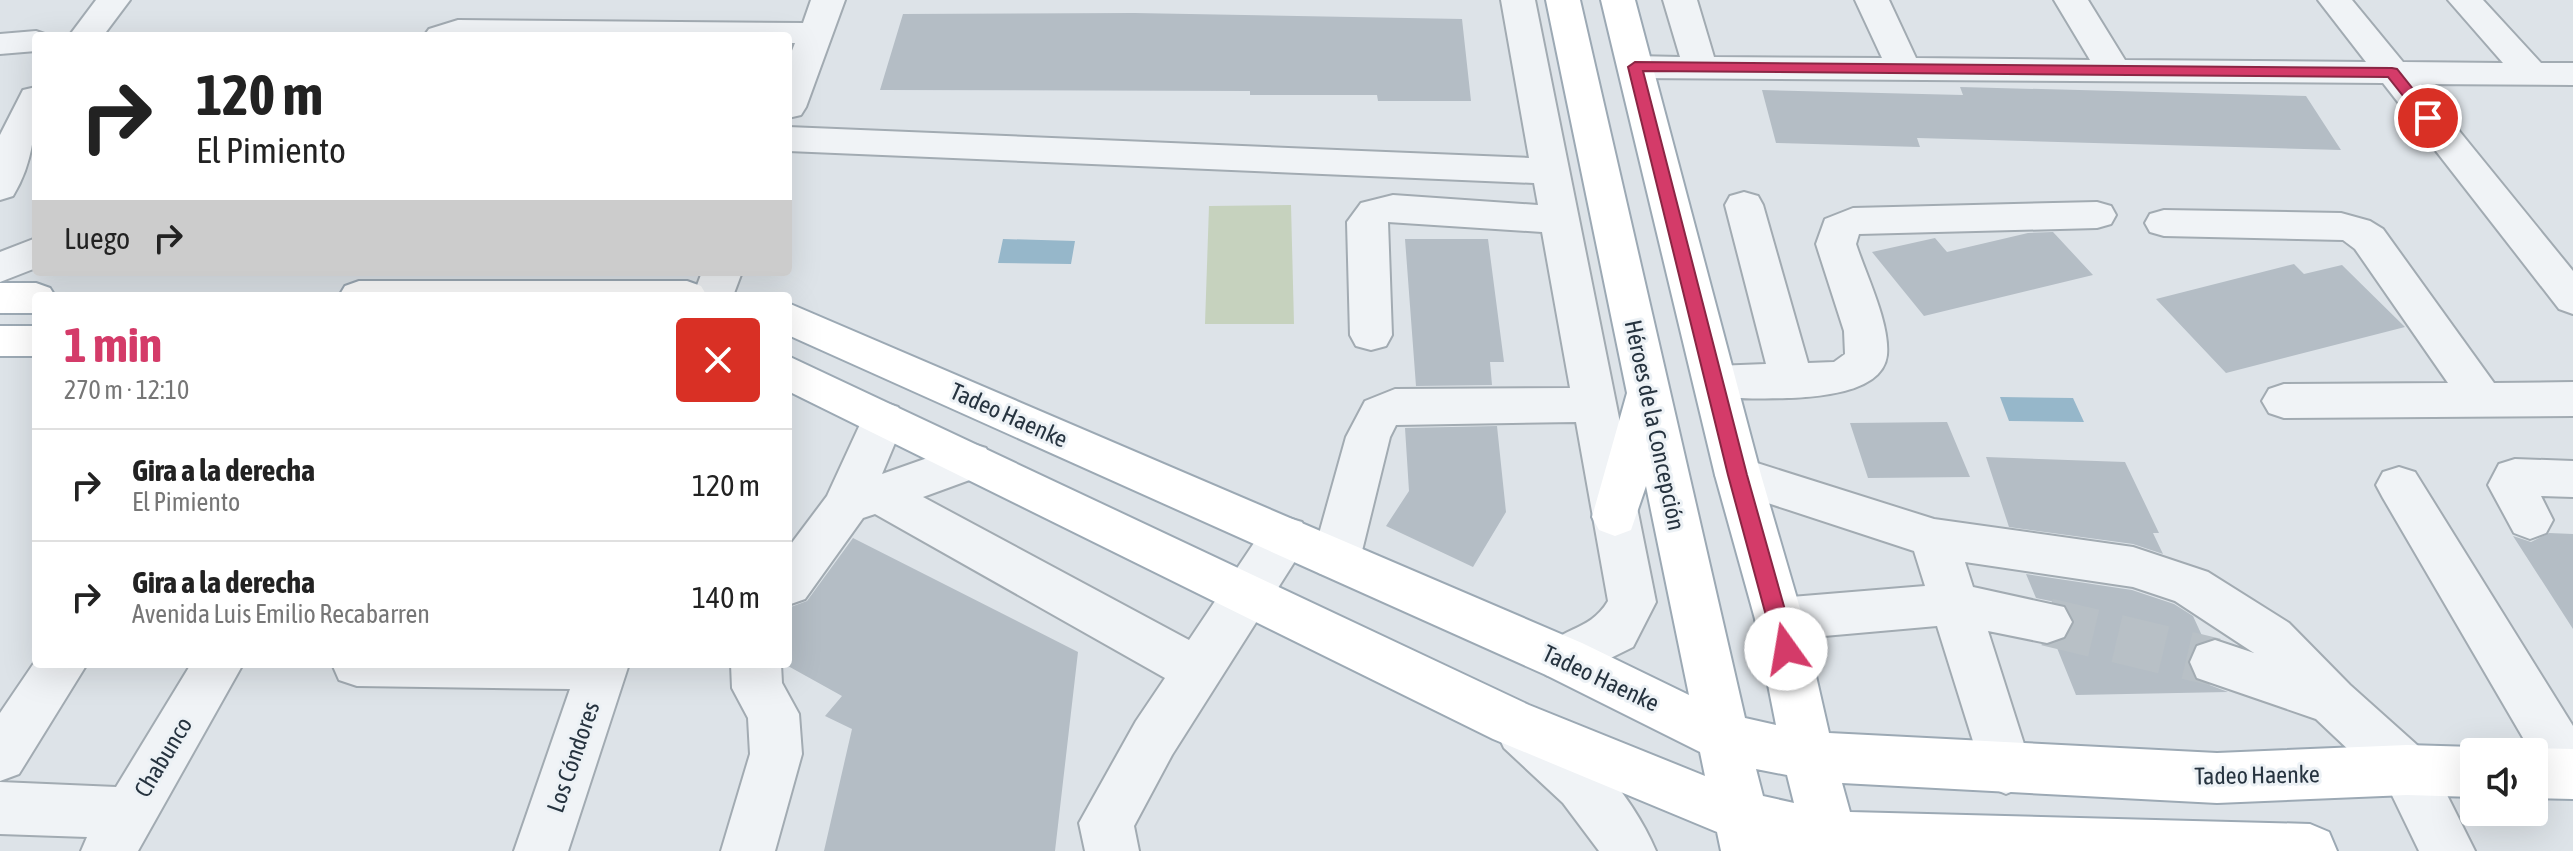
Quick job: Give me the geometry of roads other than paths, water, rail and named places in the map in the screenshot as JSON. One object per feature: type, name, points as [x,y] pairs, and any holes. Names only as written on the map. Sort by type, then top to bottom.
[{"type":"main road","name":"Héroes de la Concepción","points":[[1563,0],[1744,834]]},
{"type":"main road","points":[[1618,0],[1738,475],[1779,619],[1808,756],[1832,844]]},
{"type":"main road","points":[[0,298],[32,298]]},
{"type":"main road","name":"Tadeo Haenke","points":[[792,320],[1564,659],[1723,737],[1808,756],[2006,769],[2217,778],[2407,770],[2460,772]]},
{"type":"main road","points":[[0,341],[32,341]]},
{"type":"main road","points":[[792,374],[1248,597],[1744,834],[1832,844],[2310,851]]},
{"type":"main road","points":[[1615,517],[1648,390]]},
{"type":"main road","points":[[2548,773],[2573,774]]},
{"type":"street","points":[[89,32],[113,0]]},
{"type":"street","points":[[792,96],[828,0]]},
{"type":"street","points":[[1518,0],[1632,602],[1616,632],[1564,659]]},
{"type":"street","points":[[1680,0],[1700,67]]},
{"type":"street","points":[[1872,0],[1904,69]]},
{"type":"street","points":[[2071,0],[2114,70]]},
{"type":"street","points":[[2335,0],[2573,299]]},
{"type":"street","points":[[2465,0],[2532,74]]},
{"type":"street","points":[[792,33],[815,33]]},
{"type":"street","points":[[0,44],[32,41]]},
{"type":"street","points":[[1635,67],[2573,74]]},
{"type":"street","points":[[0,187],[32,106]]},
{"type":"street","points":[[792,139],[1550,171]]},
{"type":"street","points":[[1744,205],[1791,380]]},
{"type":"street","points":[[1371,335],[1366,222],[1375,212],[1393,208],[1559,220]]},
{"type":"street","points":[[1715,382],[1840,378],[1856,370],[1866,358],[1865,331],[1836,244],[1839,228],[1853,221],[2097,215]]},
{"type":"street","points":[[2164,223],[2341,226],[2356,230],[2369,239],[2483,400]]},
{"type":"street","points":[[0,268],[32,254]]},
{"type":"street","points":[[2284,401],[2573,399]]},
{"type":"street","points":[[1336,559],[1368,437],[1380,413],[1395,406],[1594,405]]},
{"type":"street","points":[[792,580],[862,500],[883,419]]},
{"type":"street","points":[[862,500],[970,461]]},
{"type":"street","points":[[1738,475],[1934,538],[2133,567],[2191,586],[2272,638],[2332,701],[2407,770],[2448,851]]},
{"type":"street","points":[[2530,520],[2511,485],[2515,477],[2573,479]]},
{"type":"street","points":[[2399,485],[2573,774]]},
{"type":"street","points":[[862,500],[1199,671]]},
{"type":"street","points":[[1112,851],[1106,823],[1154,738],[1285,536]]},
{"type":"street","points":[[1934,538],[2006,769]]},
{"type":"street","points":[[1779,619],[1955,604],[2047,622]]},
{"type":"street","points":[[2215,662],[2332,701]]},
{"type":"street","points":[[0,757],[59,668]]},
{"type":"street","name":"Chabunco","points":[[119,832],[216,668]]},
{"type":"street","name":"Los Cóndores","points":[[541,851],[603,668]]},
{"type":"street","points":[[748,851],[776,754],[773,714],[757,688],[756,668]]},
{"type":"street","points":[[1511,722],[1553,754],[1590,792],[1629,851]]},
{"type":"street","points":[[0,808],[119,832]]},
{"type":"water","points":[[1003,239],[1075,241],[1071,264],[998,263]]},
{"type":"water","points":[[2000,397],[2073,398],[2084,422],[2009,421]]},
{"type":"tunnel","points":[[2047,622],[2215,662]]}]
